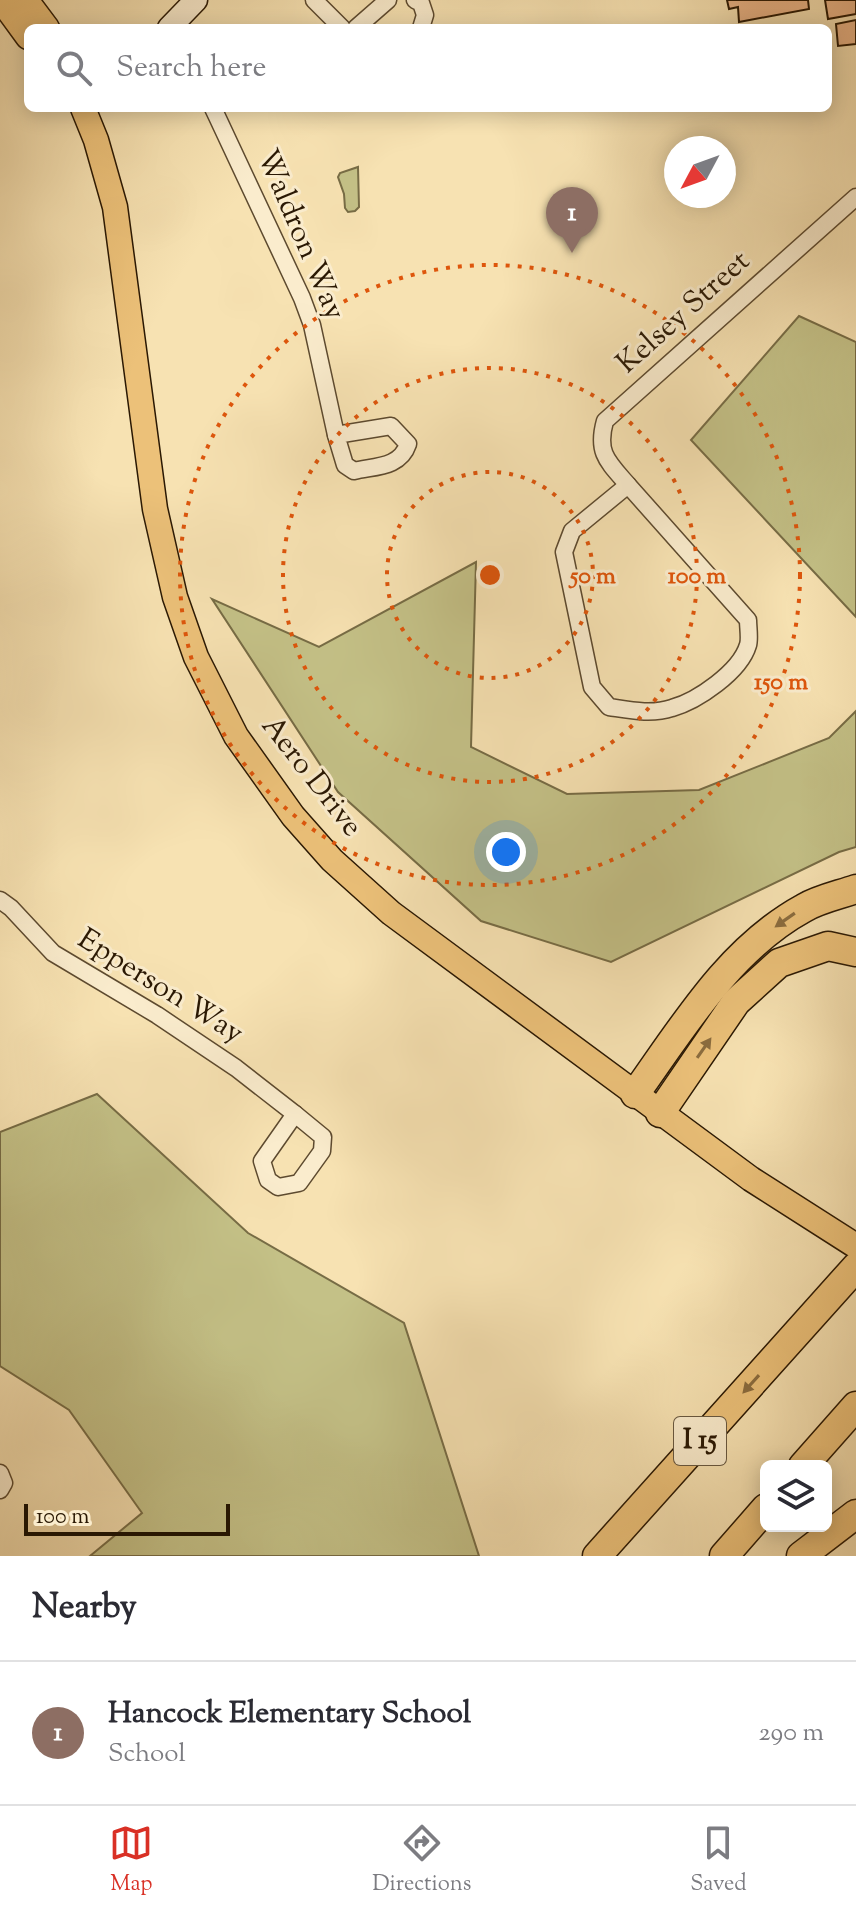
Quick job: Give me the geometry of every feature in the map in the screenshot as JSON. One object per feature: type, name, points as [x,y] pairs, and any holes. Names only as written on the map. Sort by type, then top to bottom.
[{"type":"highway","points":[[635,1094],[711,988],[752,944],[805,907],[856,889]]},
{"type":"highway","points":[[660,1113],[736,1002],[779,963],[828,946],[856,952]]},
{"type":"highway","points":[[804,1326],[856,1247]]},
{"type":"highway","name":"I 15","points":[[597,1556],[856,1267]]},
{"type":"highway","points":[[808,1460],[856,1406]]},
{"type":"highway","points":[[801,1556],[856,1514]]},
{"type":"highway","points":[[724,1556],[760,1515]]},
{"type":"main road","points":[[1,0],[24,32]]},
{"type":"main road","points":[[26,0],[44,24]]},
{"type":"main road","name":"Aero Drive","points":[[85,112],[115,207],[155,509],[175,597],[196,657],[236,736],[293,816],[332,860],[379,902],[751,1179],[856,1247]]},
{"type":"street","points":[[173,24],[196,0]]},
{"type":"street","points":[[314,0],[338,24]]},
{"type":"street","points":[[361,24],[388,0]]},
{"type":"street","points":[[415,0],[421,3],[425,15],[422,24]]},
{"type":"street","name":"Waldron Way","points":[[215,112],[302,298],[312,325],[336,435]]},
{"type":"street","name":"Kelsey Street","points":[[628,485],[572,531],[564,552],[592,687],[609,707],[642,712],[671,709],[703,694],[733,669],[749,645],[748,620],[605,458],[600,439],[605,421],[856,197]]},
{"type":"street","name":"Epperson Way","points":[[0,900],[53,953],[157,1015],[236,1068],[295,1114]]},
{"type":"street","points":[[0,1473],[4,1483],[0,1490]]},
{"type":"shaded area","points":[[358,167],[359,207],[348,212],[338,177],[340,173]]},
{"type":"shaded area","points":[[799,316],[856,342],[856,617],[691,440]]},
{"type":"shaded area","points":[[476,562],[471,747],[567,794],[699,790],[829,738],[856,711],[856,847],[839,852],[611,962],[481,921],[338,792],[212,599],[319,647]]},
{"type":"shaded area","points":[[97,1094],[248,1233],[404,1323],[479,1556],[90,1556],[142,1513],[69,1410],[0,1366],[0,1132]]},
{"type":"building","points":[[727,0],[808,0],[809,9],[739,22],[738,7],[729,9]]},
{"type":"building","points":[[825,0],[856,0],[856,14],[828,19]]},
{"type":"building","points":[[856,20],[856,44],[838,46],[836,24]]},
{"type":"place","name":"Hancock Elementary School","points":[[572,253]]}]
